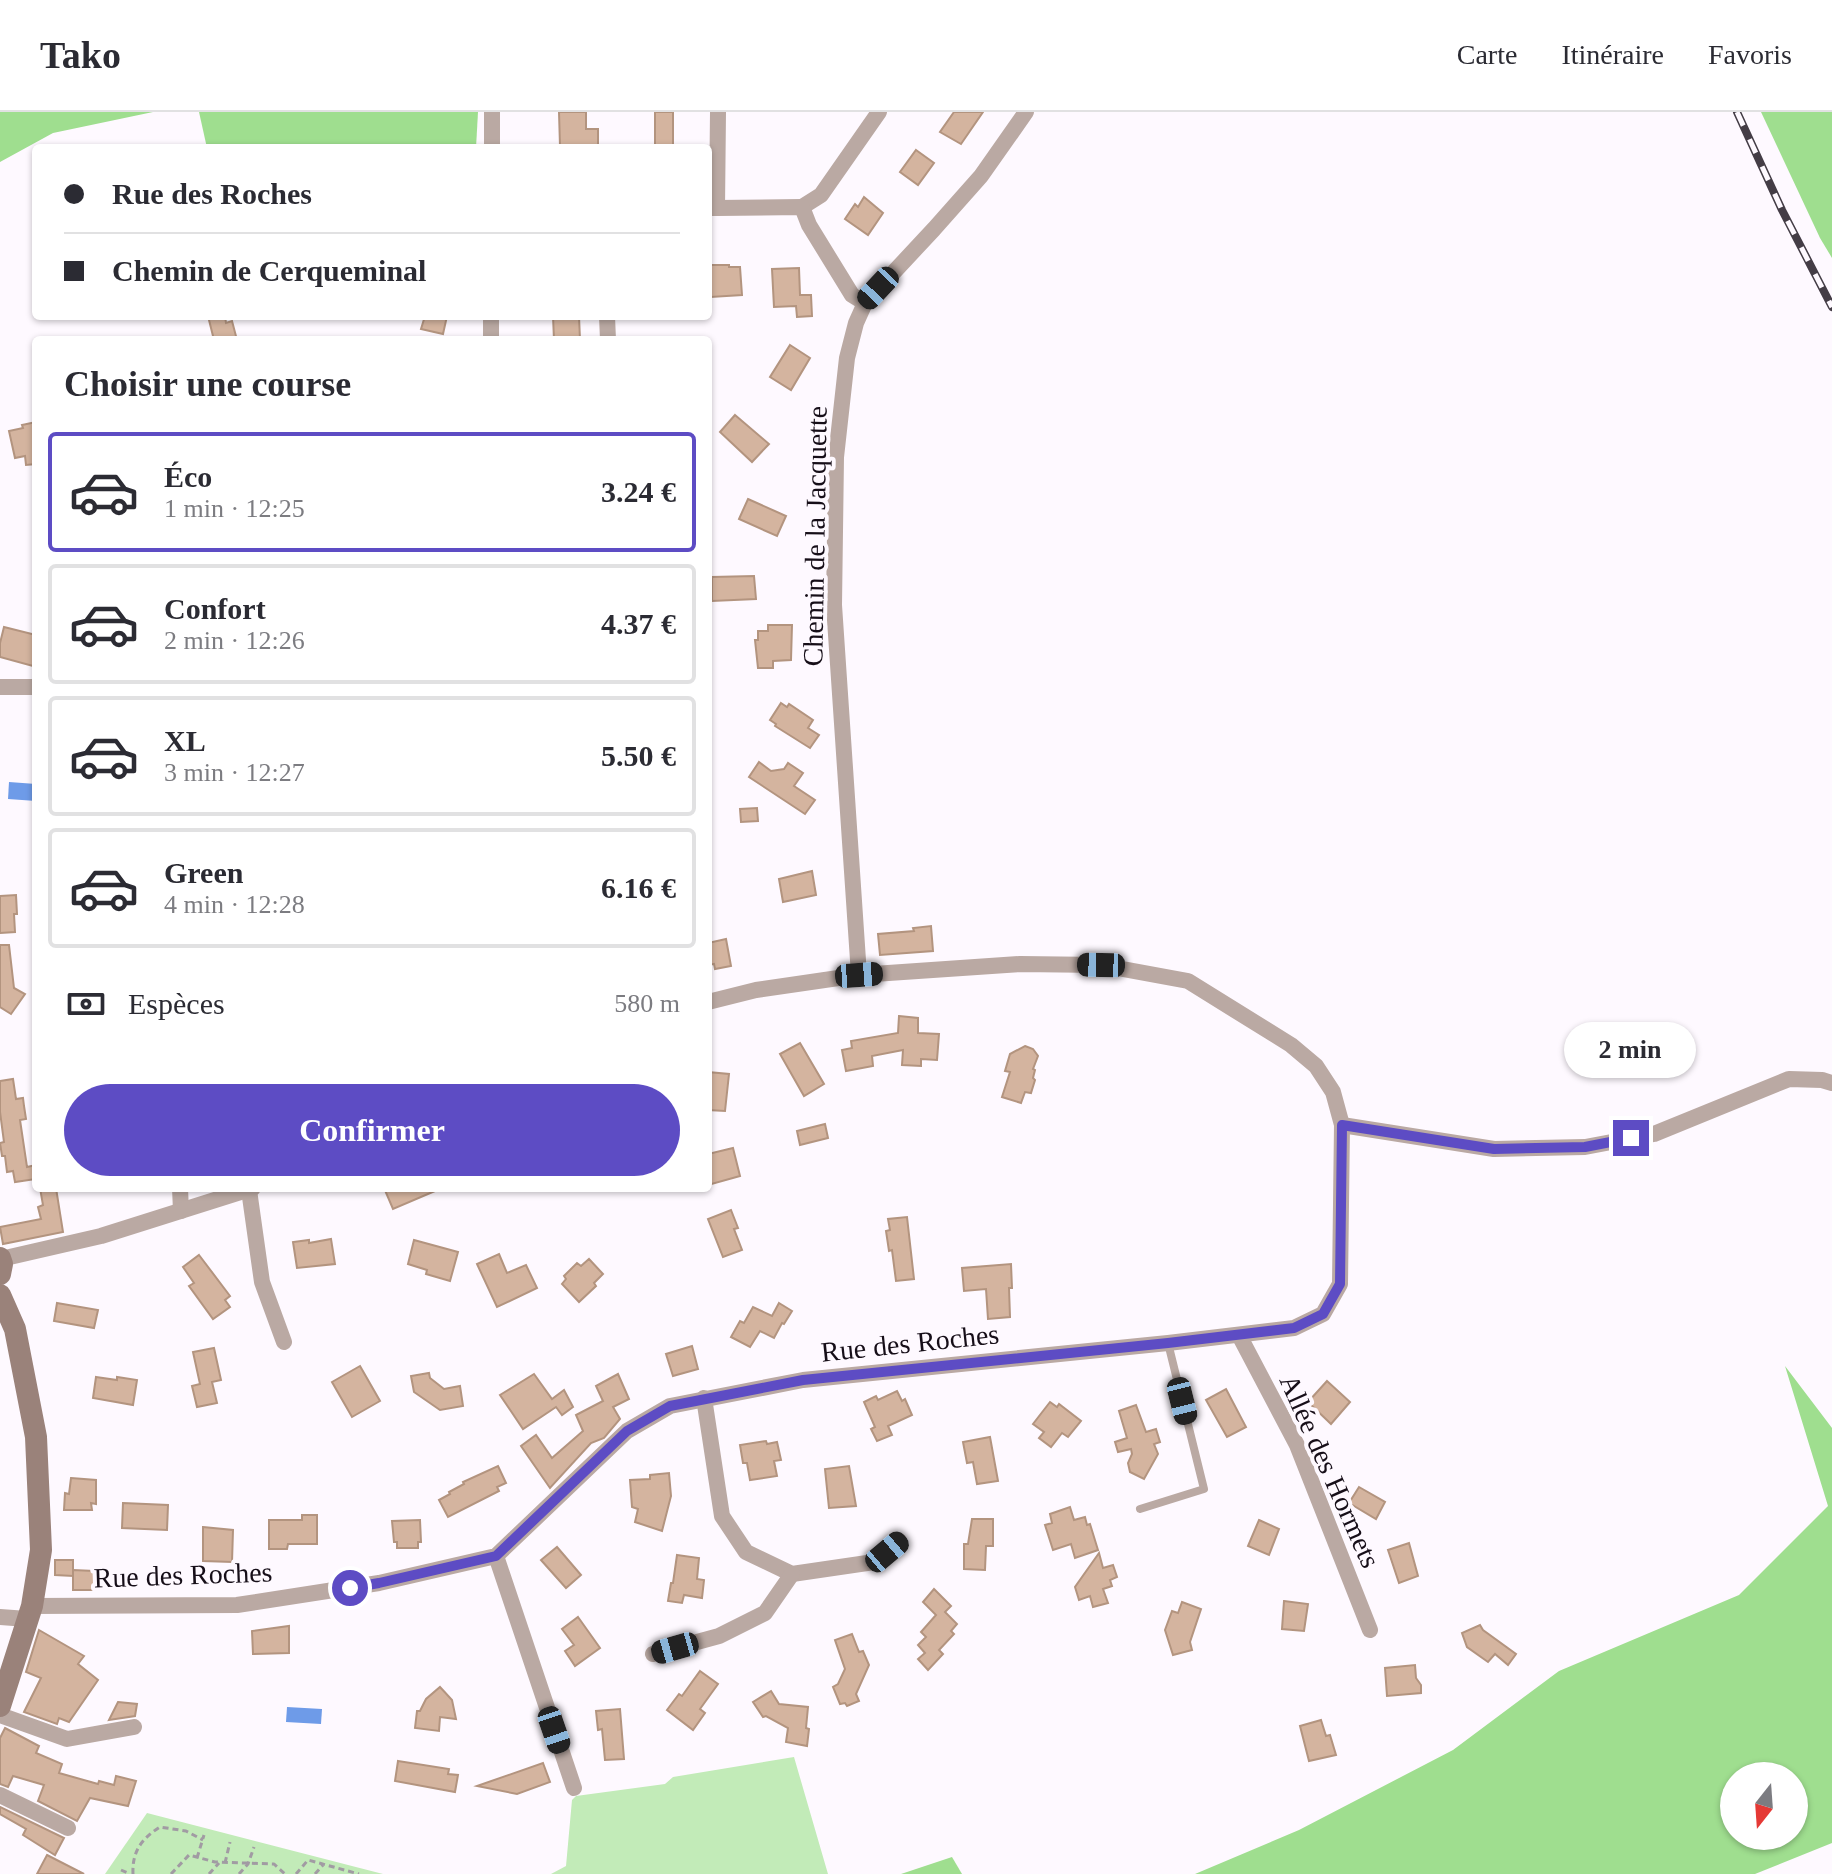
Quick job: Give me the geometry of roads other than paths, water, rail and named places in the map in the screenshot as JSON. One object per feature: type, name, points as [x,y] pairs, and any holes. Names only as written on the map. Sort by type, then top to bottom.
[{"type":"street","points":[[492,112],[492,144]]},
{"type":"street","points":[[718,112],[713,208],[802,207],[821,195],[879,112]]},
{"type":"street","name":"Chemin de la Jacquette","points":[[859,975],[834,605],[836,457],[847,358],[865,303],[981,176],[1026,112]]},
{"type":"street","points":[[802,207],[809,225],[852,295],[865,303]]},
{"type":"street","points":[[0,687],[32,687]]},
{"type":"street","name":"Rue des Roches","points":[[0,1617],[30,1613],[237,1605],[379,1583],[496,1556],[627,1431],[670,1406],[803,1380],[1294,1328],[1323,1314],[1340,1284],[1342,1125],[1333,1092],[1316,1066],[1291,1045],[1188,981],[1101,965],[1020,964],[859,975],[756,990],[712,1001]]},
{"type":"street","points":[[1342,1125],[1494,1149],[1585,1147],[1654,1134],[1789,1079],[1832,1083]]},
{"type":"street","points":[[180,1192],[181,1211]]},
{"type":"street","points":[[0,1274],[0,1259],[101,1236],[241,1192]]},
{"type":"street","points":[[251,1192],[262,1282],[284,1342]]},
{"type":"street","points":[[0,1295],[15,1329],[36,1437],[41,1550],[30,1613],[0,1706]]},
{"type":"street","name":"Allée des Hormets","points":[[1239,1335],[1297,1445],[1370,1630]]},
{"type":"street","points":[[704,1398],[722,1516],[746,1552],[792,1574],[874,1562],[899,1541]]},
{"type":"street","points":[[496,1556],[574,1788]]},
{"type":"street","points":[[653,1654],[719,1636],[765,1613],[792,1574]]},
{"type":"street","points":[[0,1715],[67,1739],[134,1727]]},
{"type":"street","points":[[0,1795],[68,1828]]},
{"type":"lane","points":[[1140,1509],[1204,1489],[1168,1343]]},
{"type":"water","points":[[9,782],[32,784],[32,801],[8,799]]},
{"type":"water","points":[[287,1707],[322,1709],[321,1724],[286,1722]]},
{"type":"railway","points":[[1737,112],[1782,210],[1832,307]]}]
